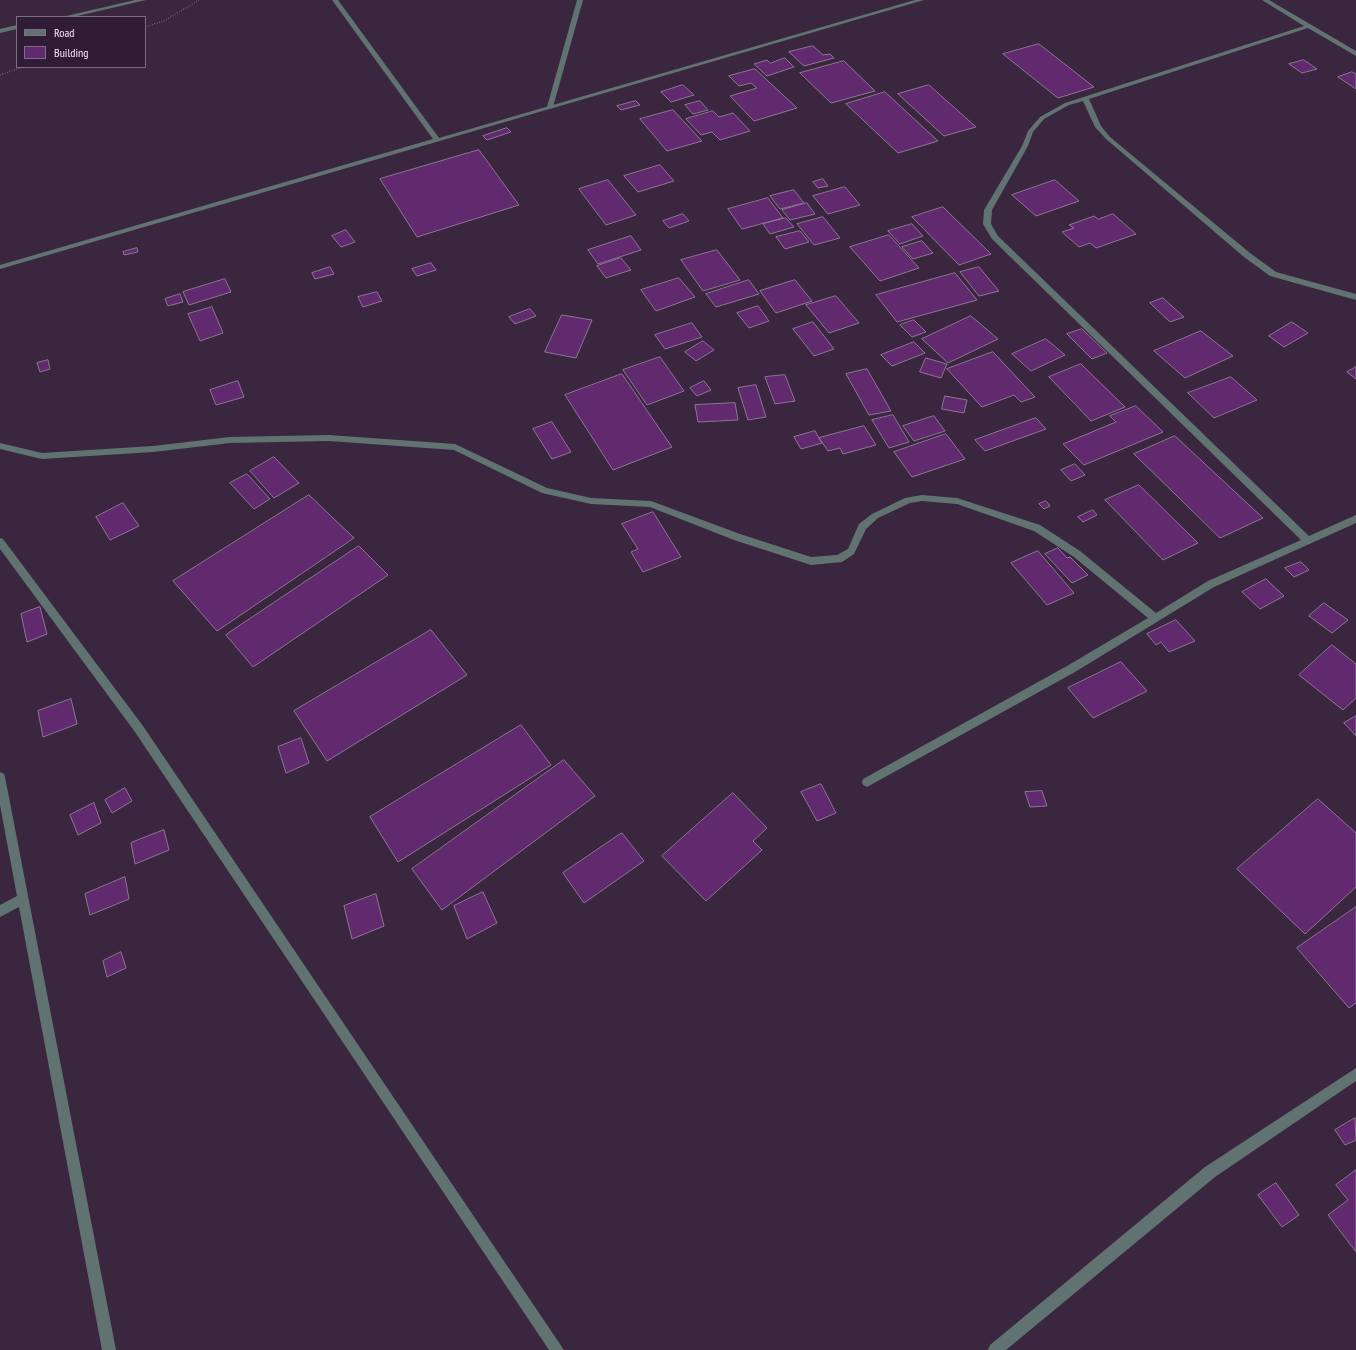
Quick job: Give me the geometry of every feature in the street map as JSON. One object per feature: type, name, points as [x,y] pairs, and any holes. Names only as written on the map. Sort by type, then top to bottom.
[{"type":"street","points":[[70,16],[143,0]]},
{"type":"street","points":[[336,0],[436,140]]},
{"type":"street","points":[[550,108],[580,0]]},
{"type":"street","points":[[0,267],[921,0]]},
{"type":"street","points":[[1265,0],[1356,54]]},
{"type":"street","points":[[1308,541],[995,237],[987,224],[988,210],[1025,146],[1030,132],[1042,118],[1067,104],[1165,71],[1309,26]]},
{"type":"street","points":[[0,31],[16,27]]},
{"type":"street","points":[[1085,98],[1098,127],[1108,138],[1247,255],[1272,274],[1328,288],[1356,297]]},
{"type":"street","points":[[0,446],[42,456],[153,449],[238,440],[329,438],[455,446],[544,491],[591,501],[651,504],[737,537],[811,561],[839,559],[851,551],[862,527],[875,516],[908,500],[922,498],[957,501],[1000,514],[1037,528],[1077,554],[1155,618]]},
{"type":"street","points":[[867,782],[1071,669],[1211,584],[1356,519]]},
{"type":"street","points":[[0,542],[138,729],[556,1350]]},
{"type":"street","points":[[0,777],[109,1350]]},
{"type":"street","points":[[0,911],[23,899]]},
{"type":"street","points":[[995,1350],[1210,1172],[1356,1074]]},
{"type":"path","points":[[146,27],[164,21],[199,0]]},
{"type":"path","points":[[0,74],[20,68]]},
{"type":"building","points":[[1039,44],[1094,87],[1058,98],[1003,54]]},
{"type":"building","points":[[813,46],[823,55],[830,54],[834,58],[804,66],[789,52]]},
{"type":"building","points":[[785,58],[794,67],[767,76],[754,64],[767,60],[770,63]]},
{"type":"building","points":[[1304,60],[1317,69],[1302,73],[1289,64]]},
{"type":"building","points":[[844,61],[875,91],[831,103],[800,73]]},
{"type":"building","points":[[755,69],[797,108],[754,121],[730,96],[757,88],[751,83],[739,86],[729,76]]},
{"type":"building","points":[[1352,72],[1356,74],[1356,89],[1338,77]]},
{"type":"building","points":[[683,85],[694,95],[671,102],[661,92]]},
{"type":"building","points":[[929,85],[976,127],[944,136],[898,94]]},
{"type":"building","points":[[885,92],[938,141],[898,153],[846,104]]},
{"type":"building","points":[[636,101],[640,105],[621,110],[617,106]]},
{"type":"building","points":[[700,101],[708,110],[693,114],[685,105]]},
{"type":"building","points":[[673,110],[702,141],[667,151],[640,119]]},
{"type":"building","points":[[713,111],[719,117],[733,113],[750,131],[720,140],[712,132],[701,135],[686,119]]},
{"type":"building","points":[[507,128],[511,132],[487,140],[483,136]]},
{"type":"building","points":[[479,150],[519,205],[417,237],[380,179]]},
{"type":"building","points":[[660,165],[674,181],[638,192],[624,176]]},
{"type":"building","points":[[823,179],[828,186],[818,188],[813,182]]},
{"type":"building","points":[[608,180],[636,215],[606,225],[579,189]]},
{"type":"building","points":[[1055,180],[1079,201],[1036,216],[1012,195]]},
{"type":"building","points":[[845,187],[860,205],[828,214],[813,196]]},
{"type":"building","points":[[794,190],[804,203],[780,209],[770,196]]},
{"type":"building","points":[[768,198],[783,218],[742,229],[728,209]]},
{"type":"building","points":[[807,203],[815,214],[790,220],[782,210]]},
{"type":"building","points":[[943,207],[991,254],[959,265],[912,217]]},
{"type":"building","points":[[683,214],[689,221],[669,228],[663,221]]},
{"type":"building","points":[[1113,214],[1136,234],[1096,248],[1090,243],[1079,247],[1062,232],[1074,228],[1069,225],[1094,216],[1098,219]]},
{"type":"building","points":[[823,217],[840,238],[814,245],[797,224]]},
{"type":"building","points":[[786,218],[794,227],[770,234],[763,224]]},
{"type":"building","points":[[912,224],[923,236],[900,244],[888,231]]},
{"type":"building","points":[[346,230],[355,242],[341,247],[332,236]]},
{"type":"building","points":[[800,231],[809,242],[785,249],[776,237]]},
{"type":"building","points":[[889,235],[919,268],[880,281],[850,247]]},
{"type":"building","points":[[631,236],[641,250],[598,264],[588,250]]},
{"type":"building","points":[[922,241],[933,253],[913,259],[902,247]]},
{"type":"building","points":[[137,248],[138,252],[124,255],[123,252]]},
{"type":"building","points":[[717,250],[740,280],[703,291],[681,260]]},
{"type":"building","points":[[621,258],[631,270],[606,278],[597,266]]},
{"type":"building","points":[[431,263],[436,270],[417,276],[412,269]]},
{"type":"building","points":[[330,267],[334,274],[315,279],[312,273]]},
{"type":"building","points":[[979,267],[999,291],[979,296],[960,272]]},
{"type":"building","points":[[955,273],[977,300],[897,322],[876,295]]},
{"type":"building","points":[[679,278],[695,297],[656,311],[641,290]]},
{"type":"building","points":[[225,279],[231,292],[189,305],[183,292]]},
{"type":"building","points":[[749,280],[759,294],[716,307],[706,294]]},
{"type":"building","points":[[795,280],[812,301],[776,313],[760,291]]},
{"type":"building","points":[[377,292],[382,301],[363,307],[358,297]]},
{"type":"building","points":[[180,294],[183,302],[168,306],[165,299]]},
{"type":"building","points":[[836,296],[859,323],[829,333],[806,305]]},
{"type":"building","points":[[1163,298],[1184,317],[1170,322],[1150,303]]},
{"type":"building","points":[[758,306],[769,321],[749,328],[737,313]]},
{"type":"building","points":[[212,307],[223,333],[200,341],[188,314]]},
{"type":"building","points":[[530,309],[536,316],[515,324],[509,317]]},
{"type":"building","points":[[562,315],[592,320],[576,358],[545,352]]},
{"type":"building","points":[[971,316],[998,339],[948,363],[922,339]]},
{"type":"building","points":[[914,320],[926,332],[912,337],[900,325]]},
{"type":"building","points":[[813,322],[834,349],[814,356],[793,329]]},
{"type":"building","points":[[1292,322],[1308,333],[1284,347],[1269,336]]},
{"type":"building","points":[[692,323],[702,337],[665,349],[655,335]]},
{"type":"building","points":[[1082,329],[1107,353],[1092,359],[1067,334]]},
{"type":"building","points":[[1201,331],[1233,356],[1185,378],[1154,351]]},
{"type":"building","points":[[1046,339],[1065,355],[1031,371],[1012,354]]},
{"type":"building","points":[[703,341],[714,350],[696,361],[685,352]]},
{"type":"building","points":[[914,342],[925,353],[892,366],[881,355]]},
{"type":"building","points":[[993,352],[1035,397],[1021,402],[1014,395],[982,407],[947,369]]},
{"type":"building","points":[[660,357],[684,391],[647,405],[623,370]]},
{"type":"building","points":[[926,358],[947,364],[941,378],[920,372]]},
{"type":"building","points":[[48,360],[50,369],[40,372],[37,363]]},
{"type":"building","points":[[1081,364],[1125,407],[1091,421],[1049,377]]},
{"type":"building","points":[[1356,367],[1356,379],[1347,372]]},
{"type":"building","points":[[867,369],[891,411],[869,415],[846,374]]},
{"type":"building","points":[[622,374],[672,447],[613,470],[565,395]]},
{"type":"building","points":[[785,375],[795,401],[775,404],[765,377]]},
{"type":"building","points":[[1231,377],[1257,400],[1214,418],[1188,393]]},
{"type":"building","points":[[238,381],[244,397],[216,405],[210,390]]},
{"type":"building","points":[[704,381],[711,390],[697,396],[690,388]]},
{"type":"building","points":[[756,385],[766,417],[748,420],[738,388]]},
{"type":"building","points":[[945,396],[967,400],[964,413],[942,409]]},
{"type":"building","points":[[735,403],[738,420],[698,422],[695,405]]},
{"type":"building","points":[[1136,406],[1163,432],[1084,465],[1063,444],[1116,422],[1110,416]]},
{"type":"building","points":[[893,415],[909,442],[889,448],[872,420]]},
{"type":"building","points":[[934,416],[945,431],[914,441],[903,426]]},
{"type":"building","points":[[1036,418],[1046,429],[985,451],[975,440]]},
{"type":"building","points":[[552,422],[571,452],[552,459],[533,429]]},
{"type":"building","points":[[864,426],[876,445],[843,454],[840,448],[828,451],[819,438]]},
{"type":"building","points":[[815,431],[822,443],[801,449],[794,437]]},
{"type":"building","points":[[946,434],[965,459],[912,477],[894,452]]},
{"type":"building","points":[[1175,436],[1263,518],[1220,538],[1134,454]]},
{"type":"building","points":[[274,457],[299,483],[274,498],[250,471]]},
{"type":"building","points":[[1075,464],[1085,475],[1071,481],[1061,470]]},
{"type":"building","points":[[247,474],[270,499],[254,509],[230,483]]},
{"type":"building","points":[[1139,485],[1198,543],[1163,560],[1105,500]]},
{"type":"building","points":[[309,495],[354,538],[217,631],[173,581]]},
{"type":"building","points":[[1046,501],[1050,506],[1044,509],[1039,504]]},
{"type":"building","points":[[123,503],[139,526],[110,540],[96,517]]},
{"type":"building","points":[[1093,510],[1097,515],[1083,522],[1078,517]]},
{"type":"building","points":[[653,512],[681,557],[643,572],[631,552],[638,549],[622,524]]},
{"type":"building","points":[[359,546],[388,575],[253,667],[226,635]]},
{"type":"building","points":[[1058,548],[1067,558],[1070,557],[1088,575],[1072,583],[1045,554]]},
{"type":"building","points":[[1038,551],[1074,593],[1047,605],[1011,563]]},
{"type":"building","points":[[1301,562],[1309,570],[1294,577],[1285,568]]},
{"type":"building","points":[[1266,579],[1284,596],[1260,609],[1242,592]]},
{"type":"building","points":[[1324,603],[1348,620],[1332,633],[1309,616]]},
{"type":"building","points":[[40,607],[47,634],[27,642],[21,614]]},
{"type":"building","points":[[1176,620],[1195,641],[1169,652],[1161,642],[1156,645],[1147,634]]},
{"type":"building","points":[[431,630],[467,675],[327,761],[294,711]]},
{"type":"building","points":[[1332,645],[1356,664],[1356,698],[1343,710],[1299,675]]},
{"type":"building","points":[[1121,662],[1147,691],[1093,718],[1068,688]]},
{"type":"building","points":[[71,699],[77,724],[43,737],[38,711]]},
{"type":"building","points":[[1356,716],[1356,736],[1344,723]]},
{"type":"building","points":[[521,725],[551,765],[398,862],[370,817]]},
{"type":"building","points":[[301,738],[309,763],[286,773],[278,747]]},
{"type":"building","points":[[564,760],[595,796],[442,910],[412,869]]},
{"type":"building","points":[[821,784],[836,813],[817,821],[801,792]]},
{"type":"building","points":[[125,788],[132,801],[112,813],[105,800]]},
{"type":"building","points":[[1042,791],[1047,806],[1030,807],[1025,792]]},
{"type":"building","points":[[733,793],[767,828],[753,841],[762,850],[706,901],[662,856]]},
{"type":"building","points":[[1318,799],[1356,833],[1356,887],[1305,934],[1237,869]]},
{"type":"building","points":[[94,803],[101,823],[78,835],[70,815]]},
{"type":"building","points":[[164,830],[169,850],[135,864],[131,843]]},
{"type":"building","points":[[622,833],[644,861],[584,903],[563,873]]},
{"type":"building","points":[[125,877],[129,899],[90,915],[85,894]]},
{"type":"building","points":[[483,892],[497,923],[467,939],[454,906]]},
{"type":"building","points":[[376,894],[384,926],[352,939],[344,906]]},
{"type":"building","points":[[1356,907],[1356,1003],[1349,1008],[1297,948]]},
{"type":"building","points":[[121,952],[126,968],[107,977],[103,961]]},
{"type":"building","points":[[1355,1118],[1356,1140],[1345,1145],[1335,1130]]},
{"type":"building","points":[[1356,1170],[1356,1252],[1328,1215],[1348,1200],[1336,1185]]},
{"type":"building","points":[[1276,1183],[1299,1215],[1282,1227],[1258,1195]]}]
